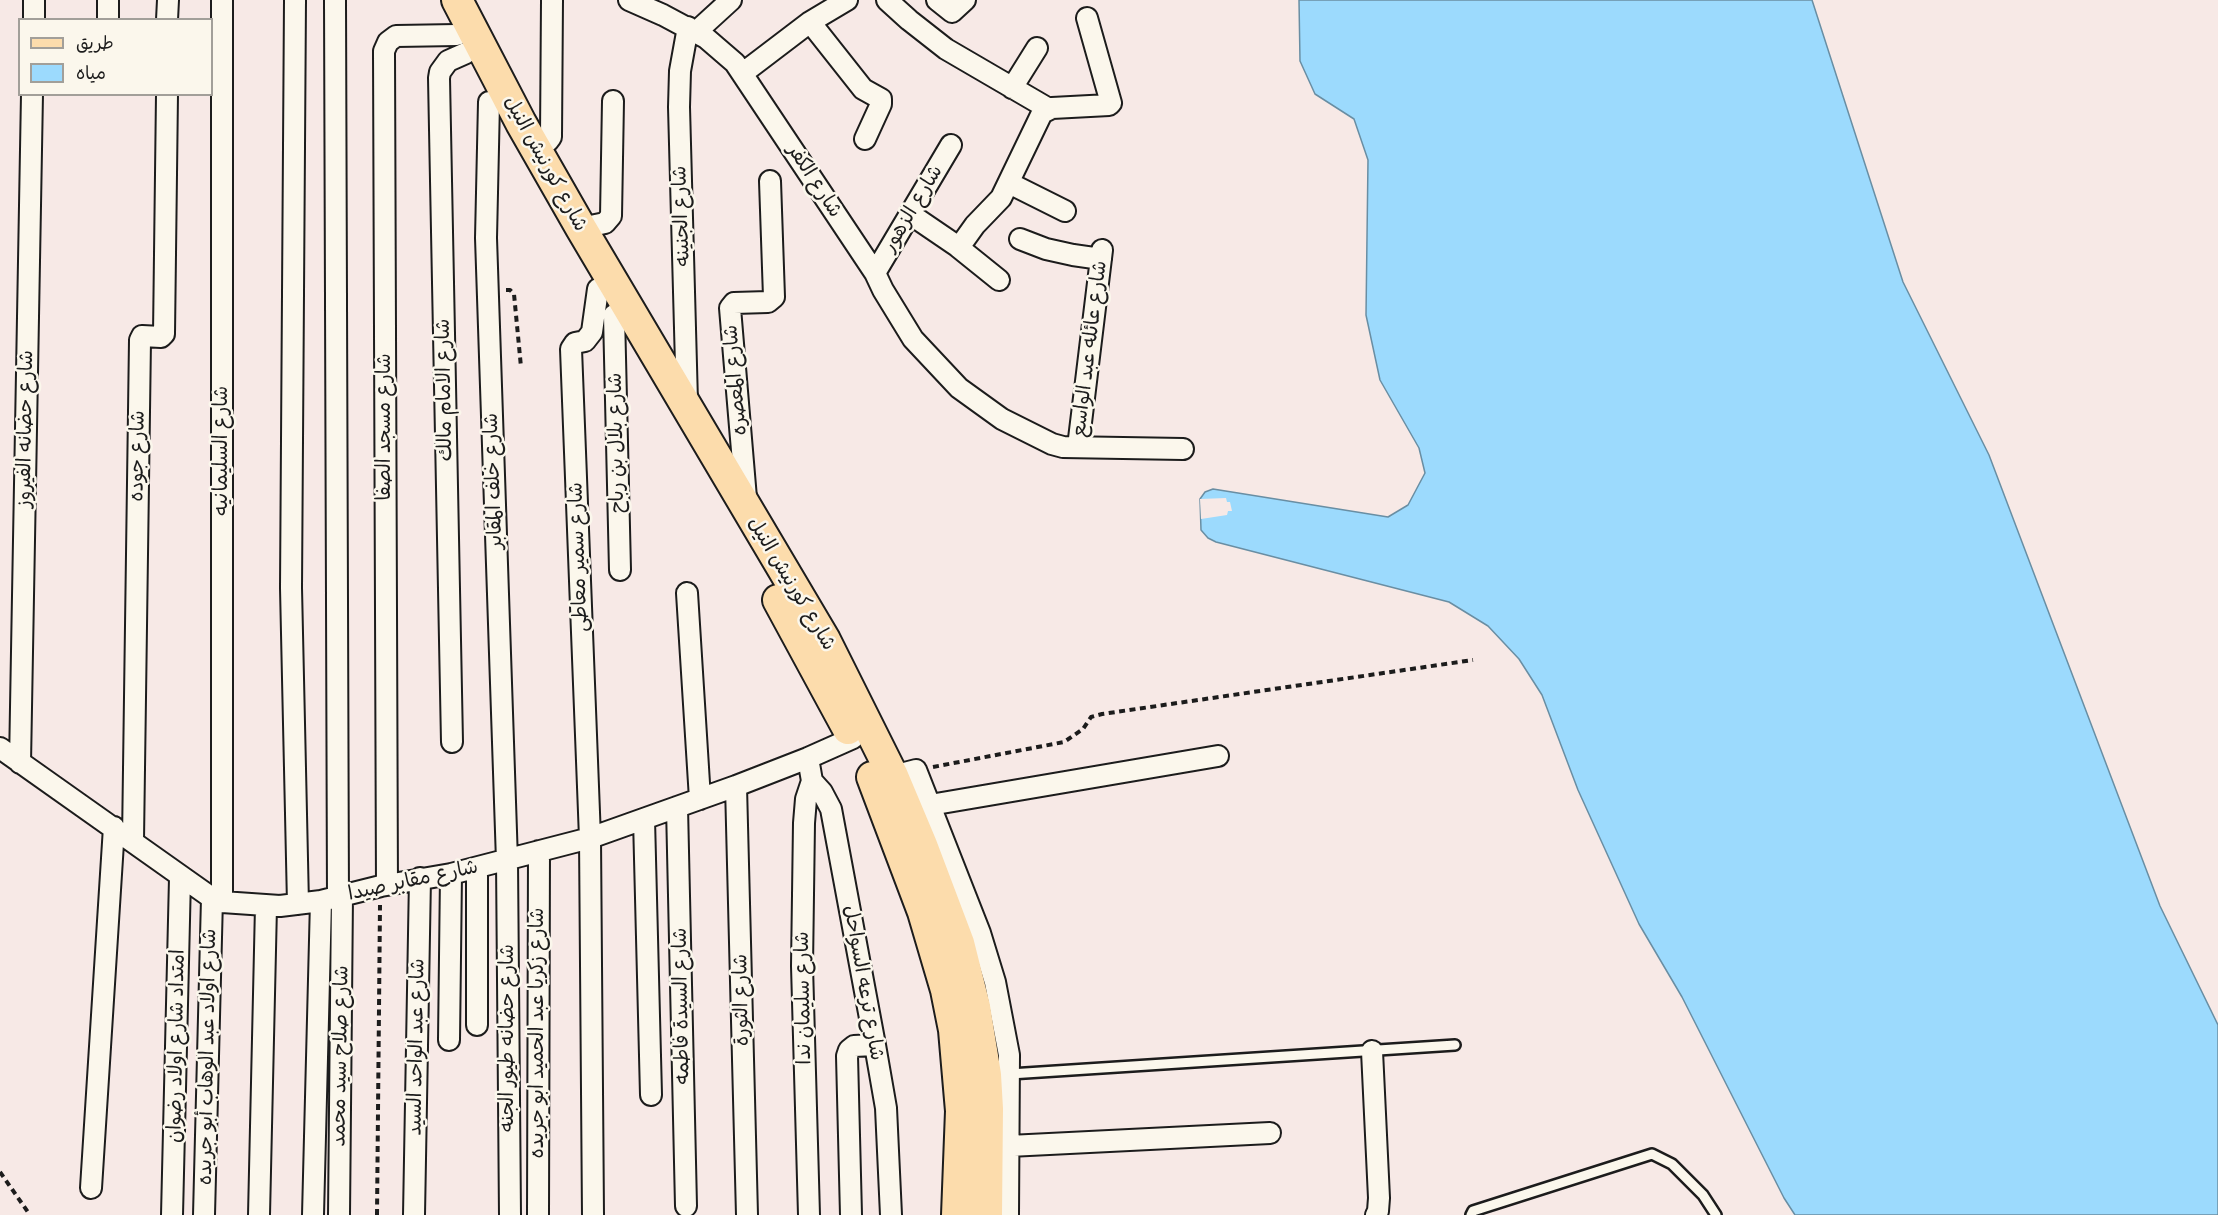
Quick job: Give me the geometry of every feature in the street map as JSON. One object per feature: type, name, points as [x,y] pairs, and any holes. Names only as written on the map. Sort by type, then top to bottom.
[{"type":"main road","name":"شارع كورنيش النيل","points":[[438,0],[489,102],[691,446],[853,738],[877,787],[923,912],[947,947],[975,1007],[986,1075],[988,1109],[987,1215]]},
{"type":"main road","name":"شارع كورنيش النيل","points":[[457,0],[535,148],[581,228],[832,654],[905,773],[947,947],[946,990],[959,1070],[961,1111],[957,1215]]},
{"type":"street","points":[[34,0],[34,18]]},
{"type":"street","points":[[108,0],[108,18]]},
{"type":"street","points":[[167,18],[168,0]]},
{"type":"street","name":"شارع السليمانيه","points":[[217,900],[222,0]]},
{"type":"street","points":[[295,0],[291,588],[298,904]]},
{"type":"street","points":[[313,1215],[334,898],[335,0]]},
{"type":"street","points":[[535,148],[548,141],[550,137],[552,0]]},
{"type":"street","name":"شارع الكفر","points":[[629,0],[692,30],[721,48],[743,73],[879,282],[913,339],[959,388],[1002,419],[1044,441],[1063,447],[1183,449]]},
{"type":"street","points":[[692,30],[730,0]]},
{"type":"street","points":[[743,73],[810,22],[847,0]]},
{"type":"street","points":[[887,0],[946,49],[1049,109],[1111,103],[1087,18]]},
{"type":"street","points":[[937,0],[952,12],[965,0]]},
{"type":"street","points":[[810,22],[863,89],[881,99],[881,104],[865,139]]},
{"type":"street","name":"شارع الجنينه","points":[[687,405],[679,107],[680,71],[692,30]]},
{"type":"street","name":"شارع مسجد الصفا","points":[[384,885],[384,51],[388,42],[396,36],[462,44]]},
{"type":"street","name":"شارع الامام مالك","points":[[452,742],[439,78],[440,72],[462,44]]},
{"type":"street","points":[[1012,88],[1037,48]]},
{"type":"street","name":"شارع حضانه الفيروز","points":[[20,763],[32,96]]},
{"type":"street","name":"شارع جوده","points":[[133,840],[140,340],[143,336],[161,337],[164,334],[166,96]]},
{"type":"street","points":[[581,228],[605,223],[611,216],[613,101]]},
{"type":"street","name":"شارع خلف المقابر","points":[[489,102],[486,238],[507,861]]},
{"type":"street","points":[[958,247],[1001,198],[1040,116],[1049,109]]},
{"type":"street","name":"شارع الزهور","points":[[879,282],[910,214],[951,145]]},
{"type":"street","name":"شارع المعصره","points":[[747,510],[730,308],[734,303],[768,302],[774,297],[770,181]]},
{"type":"street","points":[[1009,183],[1065,211]]},
{"type":"street","points":[[910,214],[958,247],[999,280]]},
{"type":"street","name":"شارع عائله عبد الواسع","points":[[1020,239],[1073,255],[1102,254],[1078,447]]},
{"type":"street","name":"شارع سمير معاطى","points":[[590,838],[571,349],[575,344],[585,341],[592,332],[598,289]]},
{"type":"street","name":"شارع بلال بن رباح","points":[[614,315],[620,570]]},
{"type":"street","points":[[687,593],[699,799]]},
{"type":"street","name":"شارع مقابر صيدا","points":[[0,748],[133,840],[180,878],[217,900],[266,906],[334,898],[384,885],[451,874],[590,838],[736,786],[853,738]]},
{"type":"street","points":[[930,805],[1218,756]]},
{"type":"street","name":"شارع ترعه السواحل","points":[[808,758],[812,781],[822,792],[831,809],[875,1045],[886,1108],[891,1215]]},
{"type":"street","points":[[905,773],[930,805],[980,933],[995,982],[1005,1031],[1010,1074],[1008,1215]]},
{"type":"street","name":"شارع سليمان ندا","points":[[809,1215],[802,966],[804,823],[806,799],[812,781]]},
{"type":"street","name":"شارع الثورة","points":[[736,786],[747,1215]]},
{"type":"street","name":"شارع السيدة فاطمه","points":[[677,807],[686,1206]]},
{"type":"street","points":[[644,819],[651,1095]]},
{"type":"street","points":[[91,1188],[114,827]]},
{"type":"street","points":[[590,838],[593,1215]]},
{"type":"street","name":"شارع زكريا عبد الحميد ابو جريده","points":[[538,1215],[539,851]]},
{"type":"street","name":"شارع حضانه طيور الجنه","points":[[507,861],[510,1215]]},
{"type":"street","points":[[477,868],[477,1025]]},
{"type":"street","points":[[448,1040],[451,874]]},
{"type":"street","name":"امتداد شارع اولاد رضوان","points":[[172,1215],[180,878]]},
{"type":"street","name":"شارع عبد الواحد السيد","points":[[414,1215],[420,878]]},
{"type":"street","name":"شارع صلاح سيد محمد","points":[[334,898],[339,1215]]},
{"type":"street","name":"شارع اولاد عبد الوهاب أبو جريده","points":[[204,1215],[217,900]]},
{"type":"street","points":[[259,1215],[266,906]]},
{"type":"street","points":[[851,1215],[847,1056],[849,1050],[854,1046],[875,1045]]},
{"type":"street","points":[[1372,1051],[1379,1198],[1376,1215]]},
{"type":"street","points":[[1009,1146],[1270,1132]]},
{"type":"lane","points":[[1010,1074],[1455,1046]]},
{"type":"lane","points":[[1471,1215],[1473,1211],[1652,1154],[1672,1164],[1702,1195],[1716,1215]]},
{"type":"path","points":[[488,291],[509,290],[513,292],[521,367]]},
{"type":"path","points":[[905,773],[1064,742],[1083,729],[1091,717],[1102,714],[1473,660]]},
{"type":"path","points":[[377,1215],[384,885]]},
{"type":"path","points":[[0,1172],[30,1215]]},
{"type":"water","points":[[1299,0],[1812,0],[1903,282],[1989,455],[2160,906],[2218,1025],[2218,1215],[1795,1215],[1784,1198],[1682,997],[1639,924],[1578,790],[1542,695],[1519,659],[1488,626],[1449,602],[1216,542],[1208,538],[1201,530],[1200,499],[1205,492],[1213,489],[1388,517],[1408,505],[1425,473],[1419,448],[1380,380],[1366,315],[1368,160],[1354,119],[1315,94],[1300,61]]},
{"type":"pier","points":[[1226,498],[1227,502],[1230,502],[1232,511],[1228,511],[1227,515],[1201,519],[1200,499]]}]
